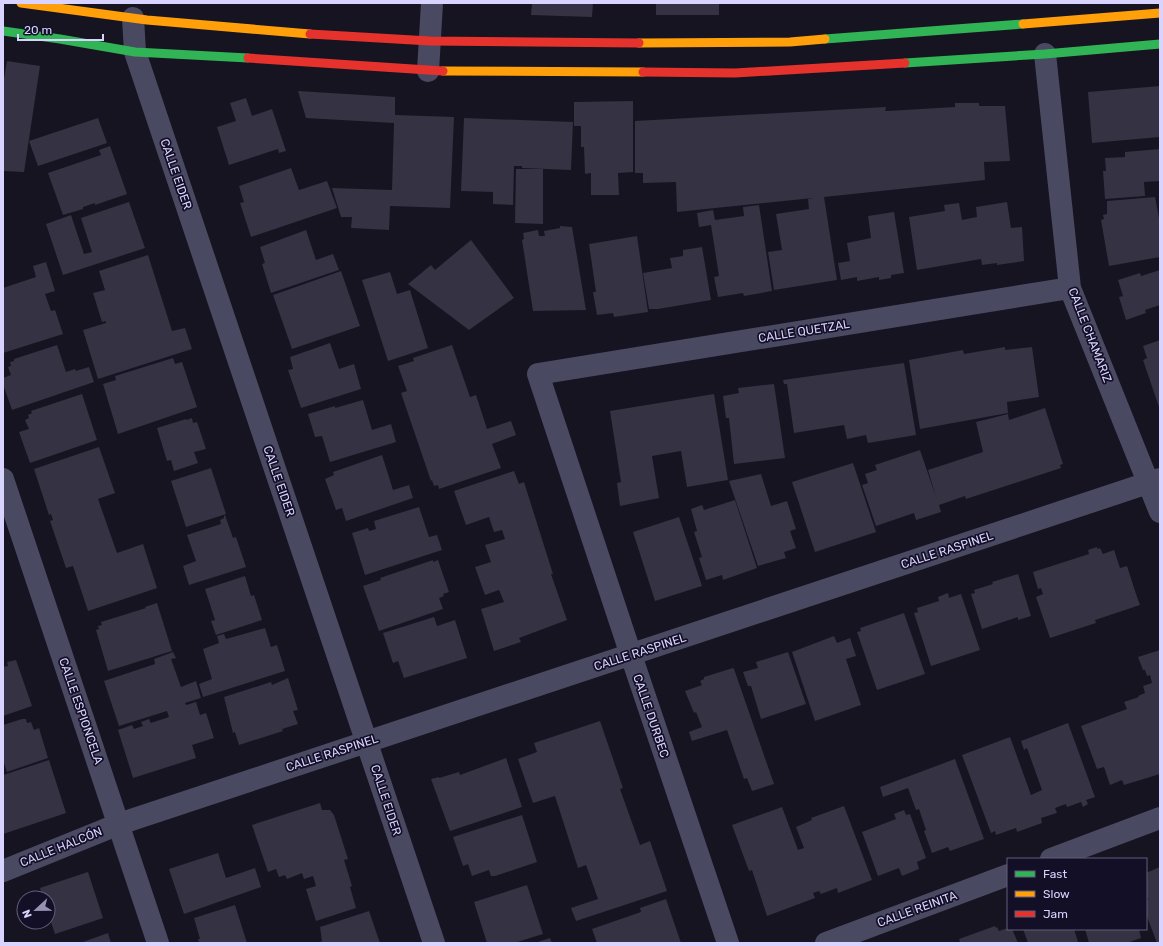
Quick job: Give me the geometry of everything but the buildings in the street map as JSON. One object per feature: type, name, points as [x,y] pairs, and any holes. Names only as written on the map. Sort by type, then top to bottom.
[{"type":"street","points":[[21,3],[133,18],[294,34],[430,41],[583,43],[790,42],[1160,12]]},
{"type":"street","points":[[428,71],[432,3]]},
{"type":"street","name":"CALLE EIDER","points":[[133,18],[136,52],[434,943]]},
{"type":"street","points":[[3,31],[136,52],[428,71],[735,73],[1045,54],[1160,44]]},
{"type":"street","name":"CALLE CHAMARIZ","points":[[1045,54],[1070,288],[1154,481],[1160,512]]},
{"type":"street","name":"CALLE QUETZAL","points":[[538,374],[1070,288]]},
{"type":"street","name":"CALLE DURBEC","points":[[538,374],[728,943]]},
{"type":"street","name":"CALLE ESPIONCELA","points":[[3,480],[158,943]]},
{"type":"street","name":"CALLE RASPINEL","points":[[119,824],[1154,481]]},
{"type":"street","points":[[1054,858],[1160,818]]},
{"type":"street","name":"CALLE HALCÓN","points":[[3,871],[119,824]]},
{"type":"street","name":"CALLE REINITA","points":[[826,943],[1007,875]]},
{"type":"traffic: fast","points":[[825,39],[1023,24]]},
{"type":"traffic: fast","points":[[3,31],[135,52],[248,58]]},
{"type":"traffic: fast","points":[[905,63],[1045,54],[1160,44]]},
{"type":"traffic: slow","points":[[21,3],[147,20],[310,34]]},
{"type":"traffic: slow","points":[[1023,24],[1160,13]]},
{"type":"traffic: slow","points":[[639,43],[790,42],[825,39]]},
{"type":"traffic: slow","points":[[443,71],[643,72]]},
{"type":"traffic: jam","points":[[310,34],[430,41],[639,43]]},
{"type":"traffic: jam","points":[[248,58],[443,71]]},
{"type":"traffic: jam","points":[[643,72],[735,73],[905,63]]}]
